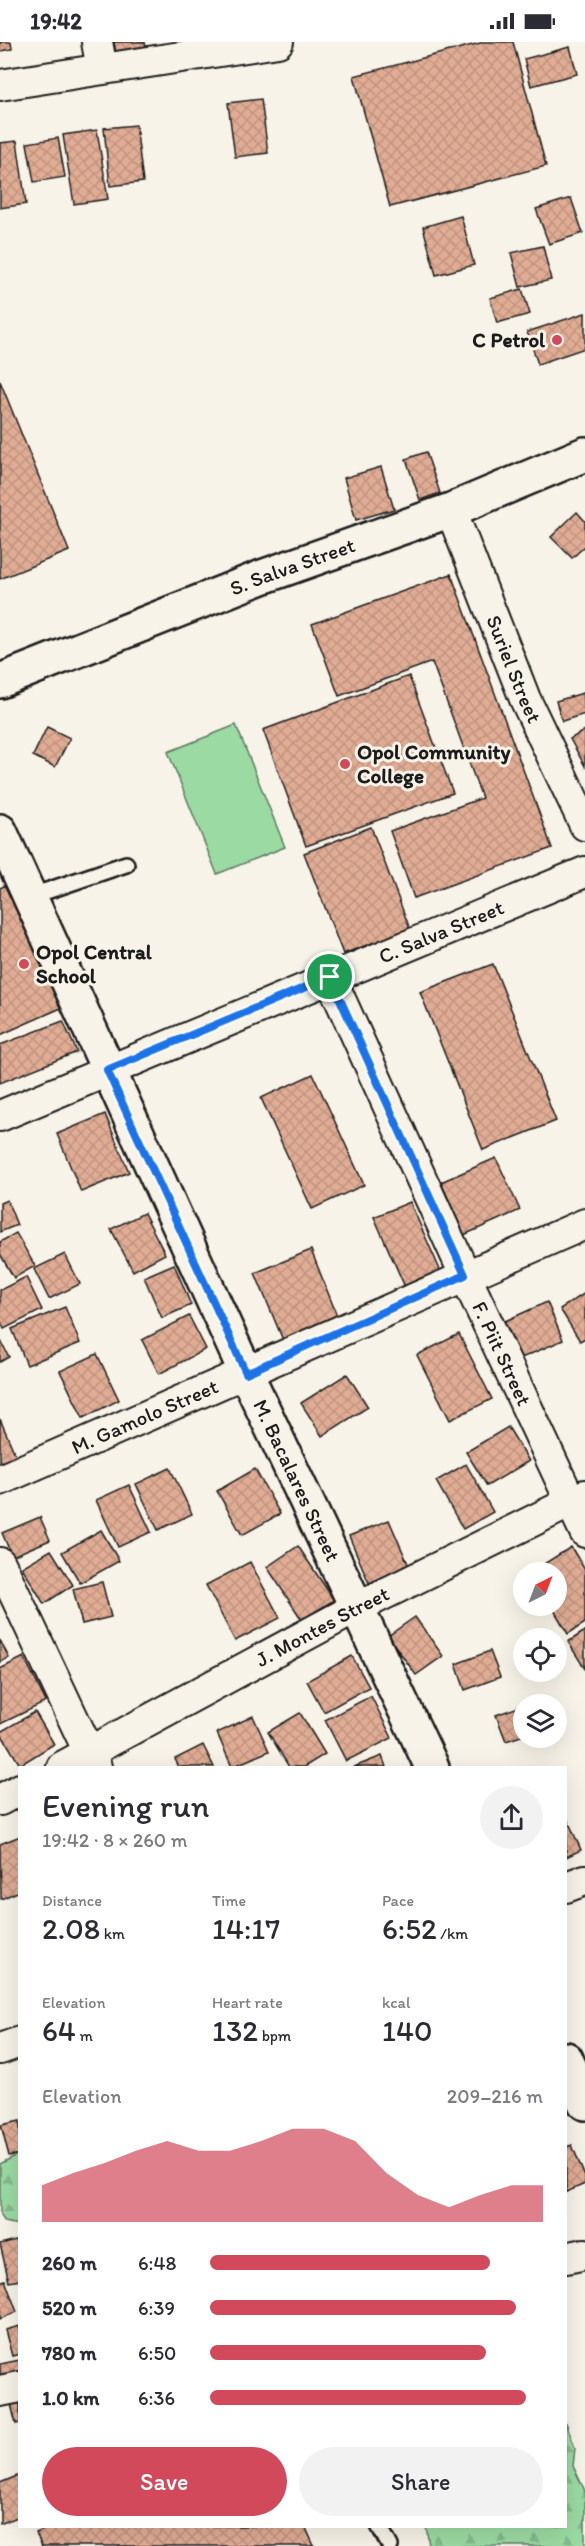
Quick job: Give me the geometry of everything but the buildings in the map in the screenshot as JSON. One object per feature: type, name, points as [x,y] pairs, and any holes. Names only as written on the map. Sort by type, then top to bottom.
[{"type":"street","points":[[0,85],[100,56],[278,42]]},
{"type":"street","name":"S. Salva Street","points":[[0,681],[262,578],[451,510],[585,454]]},
{"type":"street","name":"Suriel Street","points":[[451,510],[525,699],[585,825]]},
{"type":"street","name":"M. Bacalares Street","points":[[0,831],[246,1373],[432,1766]]},
{"type":"street","name":"C. Salva Street","points":[[0,1116],[585,872]]},
{"type":"street","name":"F. Piit Street","points":[[330,977],[465,1275],[578,1499],[585,1532]]},
{"type":"street","name":"M. Gamolo Street","points":[[0,1480],[585,1224]]},
{"type":"street","name":"J. Montes Street","points":[[66,1766],[93,1760],[356,1608],[578,1499]]},
{"type":"street","points":[[0,1563],[93,1760]]},
{"type":"street","points":[[0,1800],[18,1790]]},
{"type":"street","points":[[567,1887],[585,1880]]},
{"type":"street","points":[[0,2049],[18,2043]]},
{"type":"street","points":[[567,2061],[585,2103]]},
{"type":"street","points":[[567,2258],[585,2254]]},
{"type":"street","points":[[0,2391],[18,2387]]},
{"type":"lane","points":[[29,897],[126,864]]},
{"type":"lane","points":[[381,2528],[390,2546]]},
{"type":"green space","points":[[236,725],[285,847],[217,874],[168,752]]},
{"type":"green space","points":[[18,2155],[18,2225],[4,2222],[0,2216],[0,2164]]},
{"type":"green space","points":[[567,2425],[575,2448],[573,2466],[585,2491],[585,2546],[429,2546],[426,2528],[567,2528]]},
{"type":"place","name":"C Petrol","points":[[557,340]]},
{"type":"place","name":"Opol Community College","points":[[345,764]]},
{"type":"place","name":"Opol Central School","points":[[24,964]]},
{"type":"route","points":[[330,977],[465,1275],[246,1373],[107,1070],[330,977]]}]
